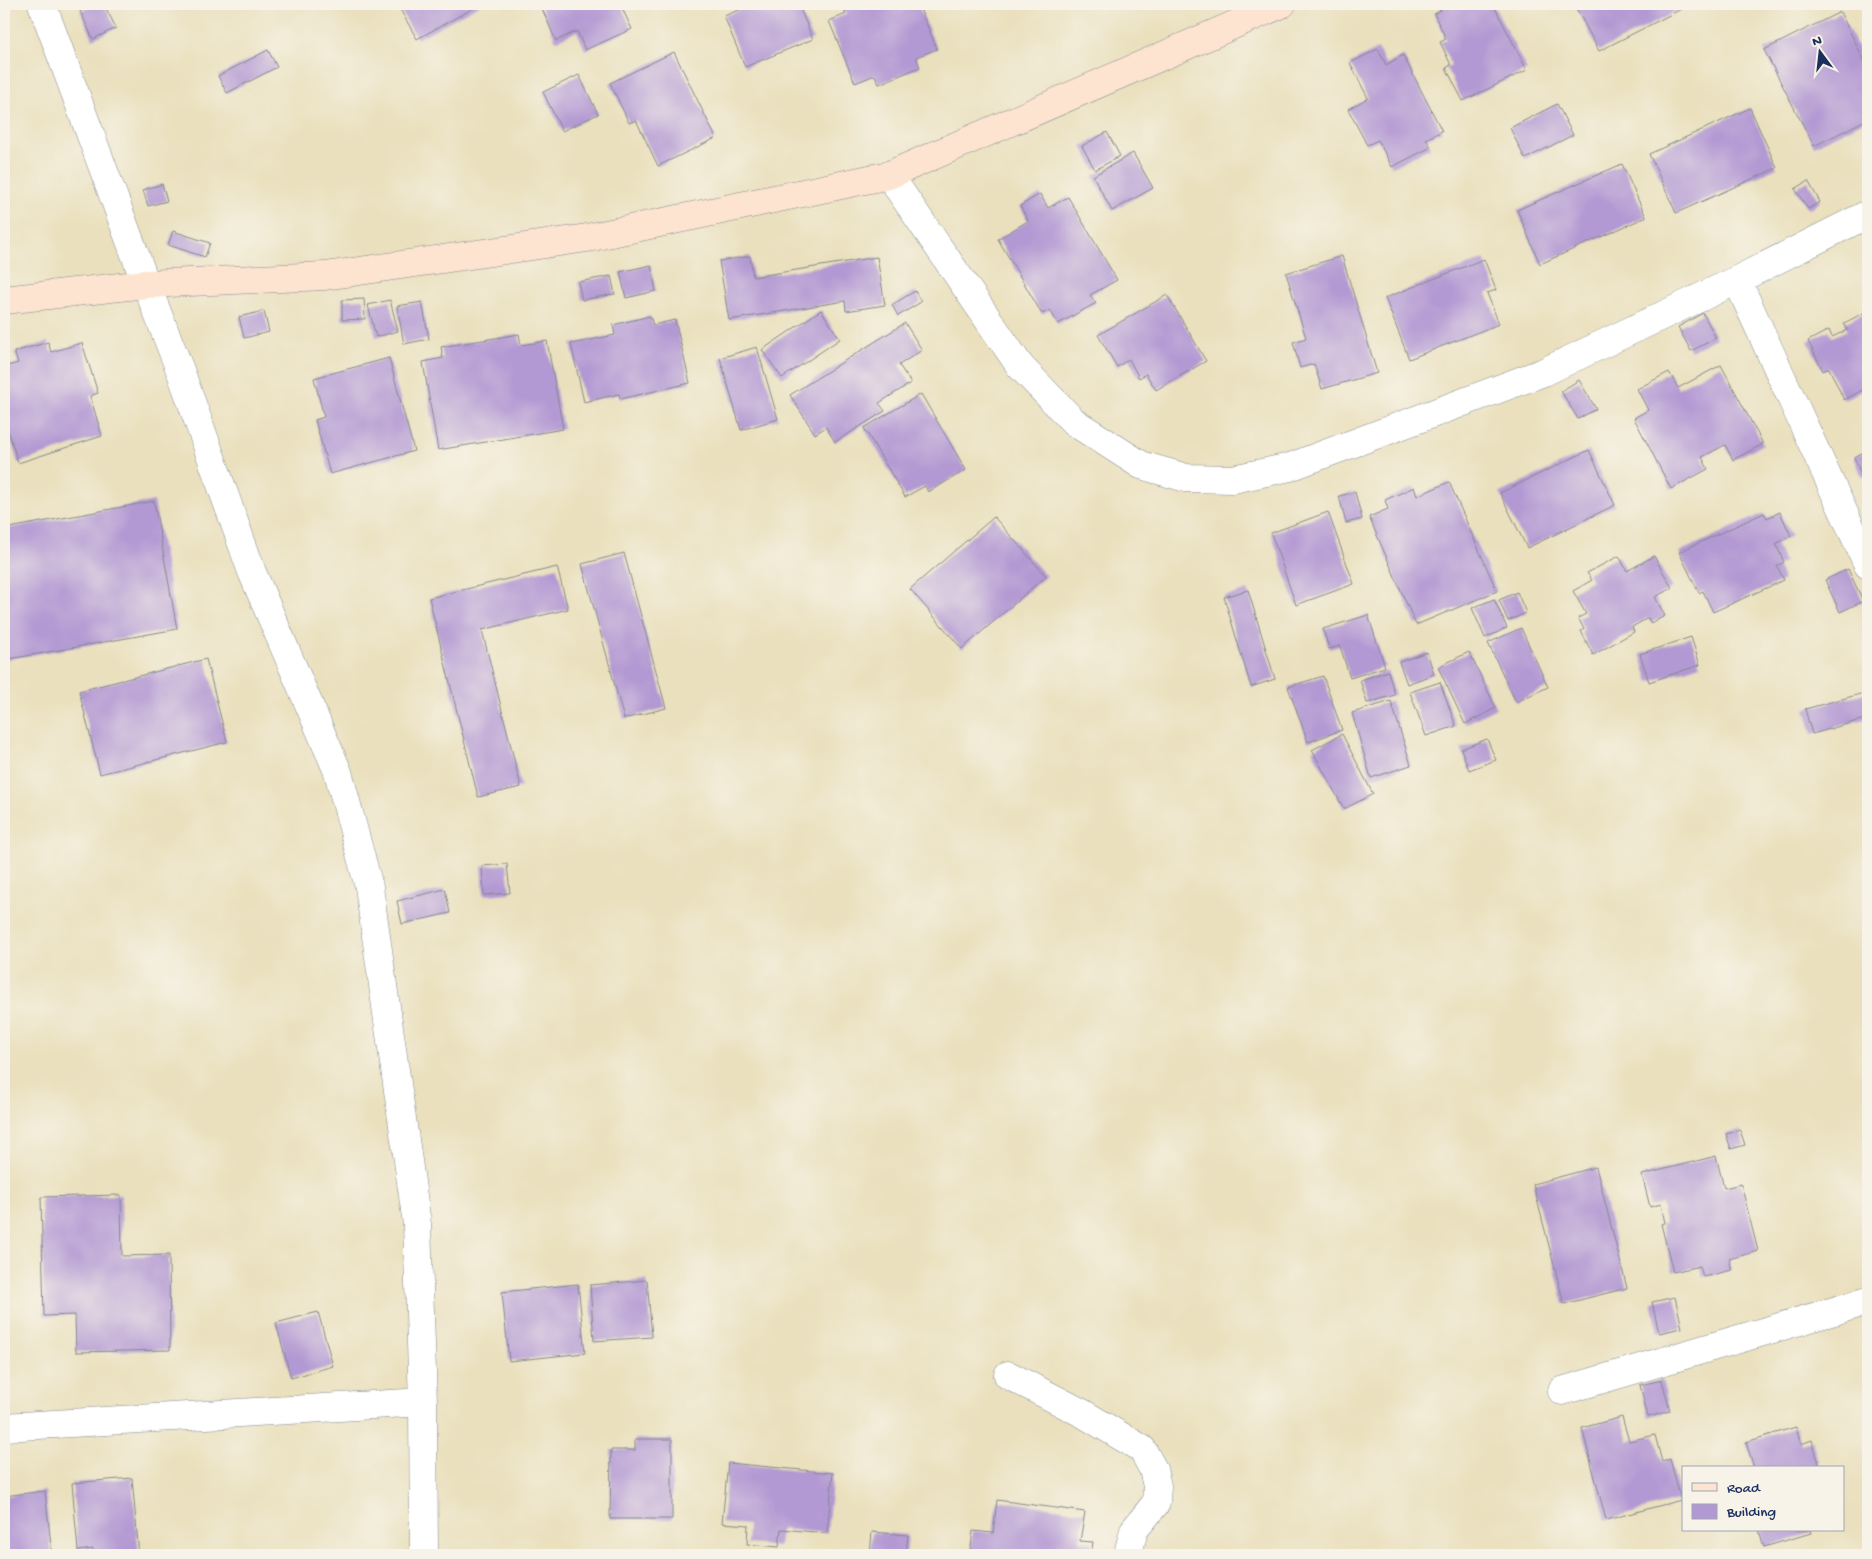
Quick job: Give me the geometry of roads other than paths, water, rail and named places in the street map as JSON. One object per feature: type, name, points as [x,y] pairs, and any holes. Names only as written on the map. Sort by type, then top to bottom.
[{"type":"street","points":[[42,4],[180,370],[252,572],[338,772],[369,887],[417,1224],[423,1402],[424,1555]]},
{"type":"street","points":[[4,300],[146,284],[325,276],[587,238],[889,175],[1282,4]]},
{"type":"street","points":[[889,175],[1020,366],[1074,422],[1141,465],[1186,478],[1233,479],[1290,467],[1544,372],[1737,280],[1868,214]]},
{"type":"street","points":[[1737,280],[1868,565]]},
{"type":"street","points":[[1562,1391],[1868,1301]]},
{"type":"street","points":[[1008,1375],[1084,1414],[1142,1449],[1153,1469],[1157,1486],[1156,1503],[1134,1530],[1130,1555]]},
{"type":"street","points":[[4,1427],[423,1402]]}]
